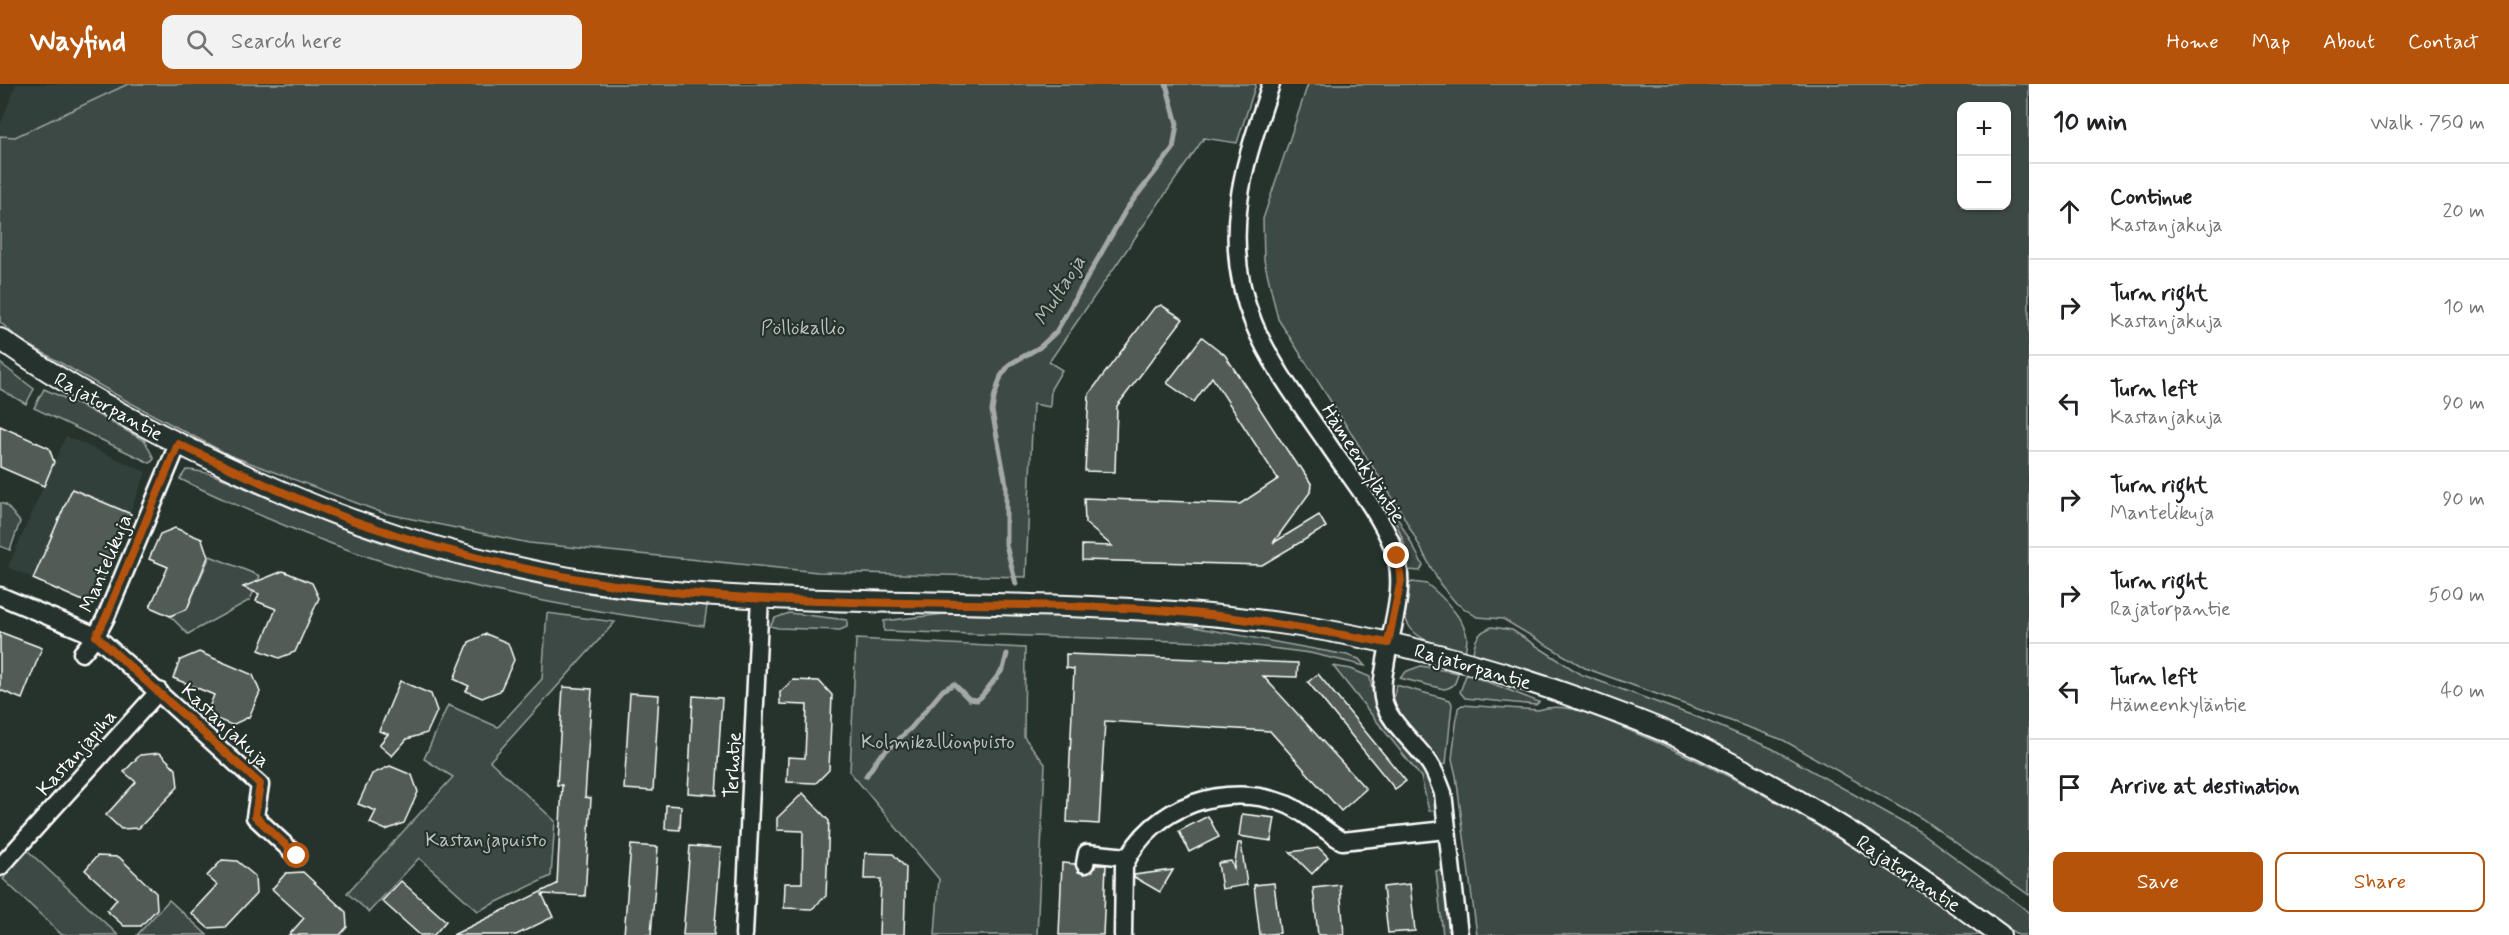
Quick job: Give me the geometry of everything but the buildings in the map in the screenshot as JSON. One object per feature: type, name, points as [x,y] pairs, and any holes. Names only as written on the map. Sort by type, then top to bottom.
[{"type":"main road","name":"Rajatorpantie","points":[[0,339],[94,399],[178,444],[280,491],[361,524],[507,564],[608,584],[668,591],[760,597],[1126,608],[1294,625],[1459,659],[1528,680],[1678,736],[1794,798],[1892,859],[2000,935]]},
{"type":"street","name":"Hämeenkyläntie","points":[[1271,84],[1245,168],[1239,200],[1236,255],[1238,276],[1262,343],[1281,376],[1365,498],[1395,550],[1401,580],[1388,643],[1382,685],[1383,703],[1434,771],[1443,793],[1459,935]]},
{"type":"street","name":"Mantelikuja","points":[[0,596],[96,636],[178,444]]},
{"type":"street","name":"Terhotie","points":[[744,935],[760,597]]},
{"type":"street","points":[[82,653],[96,636]]},
{"type":"street","name":"Kastanjakuja","points":[[96,636],[260,784],[255,816],[297,856]]},
{"type":"street","name":"Kastanjapiha","points":[[0,867],[159,691]]},
{"type":"street","points":[[1123,935],[1124,866],[1128,857],[1146,833],[1163,818],[1200,800],[1220,795],[1244,795],[1287,805],[1302,812],[1342,841],[1446,830]]},
{"type":"street","points":[[1085,864],[1087,854],[1128,857]]},
{"type":"shaded area","points":[[16,84],[128,84],[15,137],[0,136],[0,126]]},
{"type":"shaded area","points":[[66,436],[146,472],[93,605],[8,567]]},
{"type":"green space","name":"Pöllökallio","points":[[128,84],[1256,84],[1237,143],[1204,138],[1049,362],[1062,370],[1051,389],[1050,407],[1033,404],[1026,577],[818,572],[529,543],[383,513],[229,455],[127,401],[19,339],[0,322],[0,136],[15,137]]},
{"type":"green space","points":[[1308,84],[2029,84],[2029,895],[1921,818],[1783,740],[1585,668],[1503,619],[1477,617],[1456,603],[1440,584],[1399,508],[1278,319],[1264,260],[1263,219]]},
{"type":"green space","points":[[0,363],[34,389],[26,404],[0,389]]},
{"type":"green space","points":[[44,389],[82,406],[145,441],[154,459],[150,463],[34,408]]},
{"type":"green space","points":[[186,470],[216,476],[339,527],[425,556],[545,583],[707,606],[704,626],[547,602],[469,585],[391,564],[258,515],[180,479]]},
{"type":"green space","points":[[0,503],[6,505],[20,522],[10,550],[0,546]]},
{"type":"green space","points":[[1394,511],[1423,565],[1420,571],[1408,570],[1404,543],[1392,512]]},
{"type":"green space","points":[[210,556],[260,576],[250,600],[188,634],[170,616],[187,609]]},
{"type":"green space","points":[[1412,582],[1427,584],[1457,615],[1467,637],[1465,652],[1428,641],[1413,630],[1405,614],[1408,585]]},
{"type":"green space","name":"Kastanjapuisto","points":[[547,613],[615,622],[490,761],[555,821],[551,876],[478,911],[419,858],[369,912],[347,893],[453,777],[424,759],[448,705],[498,727],[542,679]]},
{"type":"green space","points":[[789,613],[847,620],[847,627],[840,630],[770,626],[775,618]]},
{"type":"green space","points":[[944,614],[1125,618],[1161,621],[1347,655],[1359,659],[1365,666],[1310,653],[1232,643],[884,631],[884,621]]},
{"type":"green space","points":[[1492,627],[1512,630],[1580,674],[1702,719],[1771,748],[1916,829],[2029,912],[2029,935],[2018,935],[1937,876],[1835,811],[1728,750],[1623,704],[1473,653],[1478,637],[1483,631]]},
{"type":"green space","name":"Kolmikallionpuisto","points":[[856,639],[1025,648],[1024,737],[1045,764],[1037,935],[935,935],[939,879],[850,772]]},
{"type":"green space","points":[[1333,666],[1351,669],[1370,677],[1373,694],[1385,720],[1428,775],[1433,788],[1436,810],[1429,811],[1421,777]]},
{"type":"green space","points":[[1421,666],[1458,673],[1456,681],[1451,687],[1444,689],[1400,678],[1407,671]]},
{"type":"green space","points":[[1466,675],[1539,702],[1536,705],[1465,698],[1460,692]]},
{"type":"green space","points":[[1396,685],[1450,700],[1452,704],[1446,764],[1442,765],[1396,709],[1394,698]]},
{"type":"green space","points":[[1462,705],[1538,710],[1574,709],[1680,752],[1814,824],[1900,878],[1984,935],[1477,935],[1452,759],[1458,708]]},
{"type":"green space","points":[[27,850],[118,935],[62,935],[3,879]]},
{"type":"green space","points":[[1443,870],[1451,935],[1443,935],[1436,871]]},
{"type":"green space","points":[[169,900],[207,935],[137,935]]},
{"type":"waterway","name":"Multaoja","points":[[1016,584],[1006,545],[1006,484],[992,411],[994,398],[1001,376],[1010,364],[1040,347],[1056,332],[1127,208],[1173,149],[1177,124],[1166,84]]},
{"type":"waterway","name":"Multaoja","points":[[866,776],[879,757],[911,728],[943,690],[954,684],[969,699],[977,700],[981,697],[1003,669],[1007,654]]},
{"type":"route","points":[[297,856],[255,816],[260,784],[96,636],[178,444],[280,491],[361,524],[507,564],[608,584],[668,591],[880,603],[1126,608],[1294,625],[1388,643],[1401,580],[1397,556]]}]
